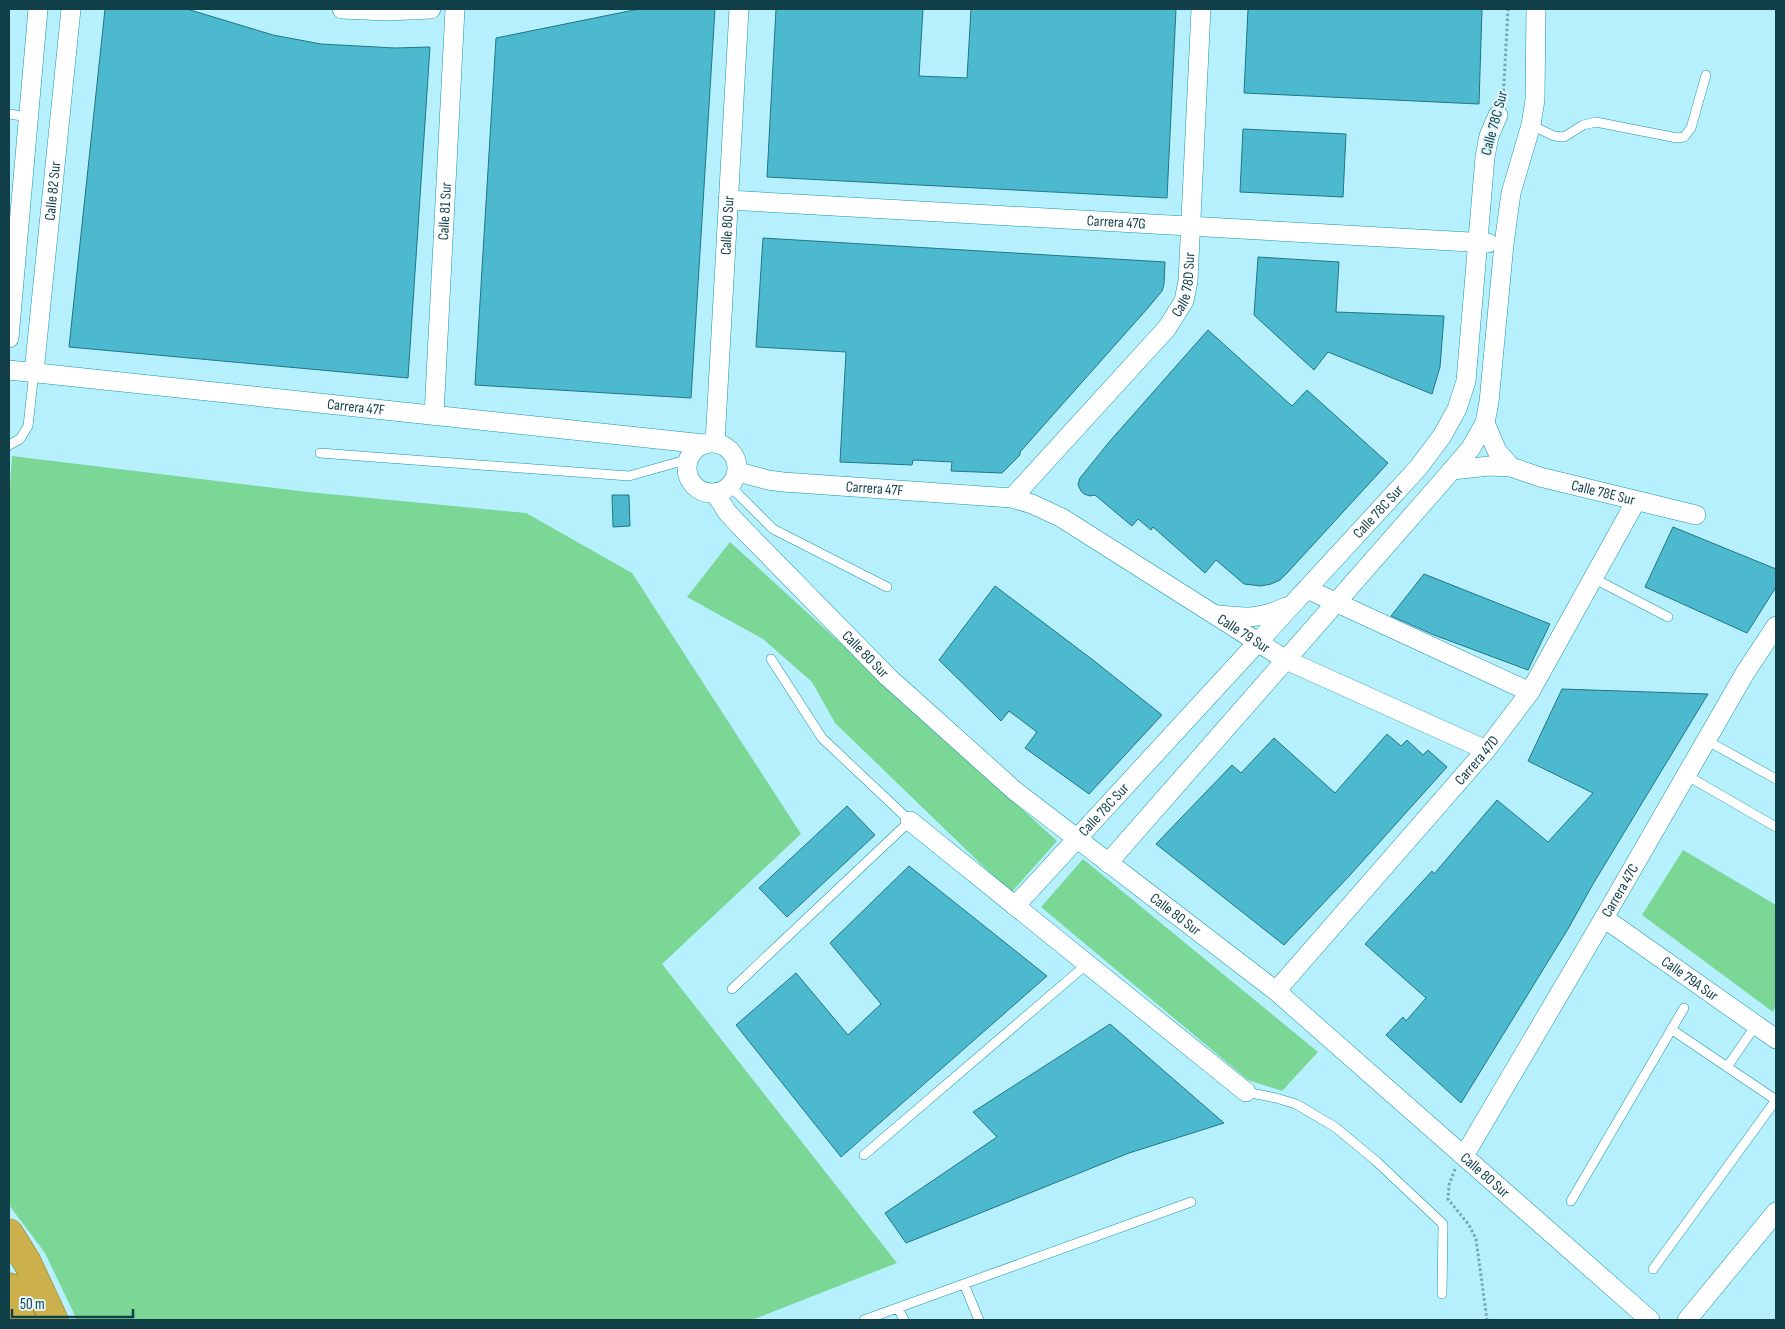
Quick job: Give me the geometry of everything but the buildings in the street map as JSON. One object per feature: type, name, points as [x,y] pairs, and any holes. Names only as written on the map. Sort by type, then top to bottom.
[{"type":"highway","points":[[9,1233],[27,1262],[54,1320]]},
{"type":"highway","points":[[9,1287],[22,1320]]},
{"type":"street","name":"Calle 82 Sur","points":[[9,338],[38,9]]},
{"type":"street","name":"Calle 82 Sur","points":[[34,372],[71,9]]},
{"type":"street","points":[[342,9],[387,11],[431,9]]},
{"type":"street","name":"Calle 81 Sur","points":[[434,415],[455,9]]},
{"type":"street","name":"Calle 80 Sur","points":[[709,444],[728,200],[739,9]]},
{"type":"street","name":"Calle 78D Sur","points":[[1012,498],[1177,315],[1184,301],[1188,281],[1201,9]]},
{"type":"street","name":"Calle 78C Sur","points":[[1108,863],[1471,448],[1484,424],[1489,402],[1504,244],[1511,193],[1531,125],[1535,100],[1536,9]]},
{"type":"street","name":"Calle 78C Sur","points":[[1015,906],[1418,468],[1442,436],[1457,409],[1466,381],[1484,157],[1489,136],[1498,116]]},
{"type":"street","name":"Carrera 47G","points":[[728,200],[1504,244]]},
{"type":"street","name":"Carrera 47F","points":[[9,370],[709,444]]},
{"type":"street","points":[[1484,424],[1497,452],[1511,467]]},
{"type":"street","points":[[709,444],[724,445],[735,456],[728,484],[700,490],[693,485],[687,470],[689,459],[696,448],[709,444]]},
{"type":"street","name":"Calle 78E Sur","points":[[1452,470],[1489,466],[1511,467],[1540,477],[1696,515]]},
{"type":"street","name":"Carrera 47F","points":[[728,484],[768,480],[1012,498]]},
{"type":"street","name":"Calle 80 Sur","points":[[728,484],[727,512],[888,677],[1015,791],[1276,991],[1650,1320]]},
{"type":"street","name":"Calle 79 Sur","points":[[1012,498],[1039,506],[1062,518],[1286,660],[1486,750]]},
{"type":"street","name":"Carrera 47D","points":[[1276,991],[1486,750],[1530,692],[1636,500]]},
{"type":"street","points":[[1306,589],[1530,692]]},
{"type":"street","points":[[1215,614],[1245,618],[1269,615],[1292,605]]},
{"type":"street","name":"Carrera 47C","points":[[1464,1156],[1706,740],[1776,626]]},
{"type":"street","points":[[910,821],[1246,1092]]},
{"type":"street","name":"Calle 79A Sur","points":[[1604,918],[1776,1039]]},
{"type":"street","points":[[1687,1320],[1776,1212]]},
{"type":"lane","points":[[1531,125],[1554,136],[1564,137],[1583,125],[1596,122],[1677,138],[1684,137],[1690,128],[1706,75]]},
{"type":"lane","points":[[9,114],[29,117]]},
{"type":"lane","points":[[9,444],[20,439],[28,426],[34,372]]},
{"type":"lane","points":[[320,453],[629,476],[689,459]]},
{"type":"lane","points":[[728,484],[773,529],[887,587]]},
{"type":"lane","points":[[1593,578],[1668,618]]},
{"type":"lane","points":[[732,989],[910,821],[822,738],[772,659]]},
{"type":"lane","points":[[1706,740],[1776,779]]},
{"type":"lane","points":[[1686,775],[1776,827]]},
{"type":"lane","points":[[864,1155],[1087,964]]},
{"type":"lane","points":[[1571,1201],[1684,1008]]},
{"type":"lane","points":[[1727,1067],[1756,1025]]},
{"type":"lane","points":[[1653,1269],[1776,1100],[1671,1029]]},
{"type":"lane","points":[[1246,1092],[1296,1104],[1335,1128],[1376,1161],[1443,1224],[1442,1294]]},
{"type":"lane","points":[[864,1320],[1191,1202]]},
{"type":"lane","points":[[964,1284],[979,1320]]},
{"type":"lane","points":[[898,1308],[904,1320]]},
{"type":"path","name":"Calle 78C Sur","points":[[1498,116],[1504,92],[1508,9]]},
{"type":"path","points":[[1464,1156],[1456,1168],[1449,1185],[1448,1199],[1469,1225],[1476,1239],[1487,1320]]},
{"type":"green space","points":[[12,456],[308,492],[526,513],[632,573],[801,834],[662,964],[897,1263],[752,1320],[77,1320],[45,1253],[9,1205],[9,500]]},
{"type":"green space","points":[[730,542],[1057,841],[1011,893],[835,723],[812,682],[763,639],[687,597]]},
{"type":"green space","points":[[1683,850],[1776,905],[1776,1005],[1773,1012],[1642,915]]},
{"type":"green space","points":[[1083,859],[1318,1052],[1282,1091],[1248,1080],[1041,907]]}]
